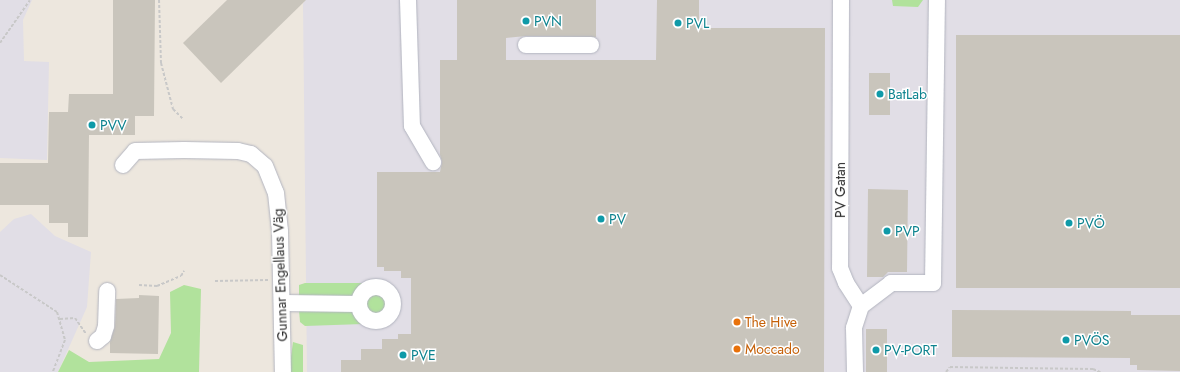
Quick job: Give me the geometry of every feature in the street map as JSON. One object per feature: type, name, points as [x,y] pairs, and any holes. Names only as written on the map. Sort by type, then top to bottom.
[{"type":"street","points":[[408,0],[412,126],[433,162]]},
{"type":"street","name":"PV Gatan","points":[[841,0],[840,268],[846,284],[861,306]]},
{"type":"street","points":[[855,372],[854,328],[861,306],[891,283],[932,283],[937,0]]},
{"type":"street","points":[[526,45],[591,45]]},
{"type":"street","name":"Gunnar Engellaus Väg","points":[[123,165],[135,150],[238,151],[257,158],[265,166],[276,193],[283,279],[283,372]]},
{"type":"street","points":[[97,342],[103,336],[106,326],[107,291]]},
{"type":"street","points":[[283,303],[359,304]]},
{"type":"path","points":[[0,43],[30,0]]},
{"type":"path","points":[[159,0],[161,63],[173,109],[183,119]]},
{"type":"path","points":[[139,285],[157,286],[181,276],[184,272]]},
{"type":"path","points":[[0,275],[57,312],[65,340],[53,372]]},
{"type":"path","points":[[215,281],[283,279]]},
{"type":"path","points":[[60,319],[74,318],[82,330],[97,342]]},
{"type":"path","points":[[946,372],[950,367],[1093,369],[1100,372]]},
{"type":"shaded area","points":[[0,0],[32,0],[23,20],[24,61],[49,62],[47,160],[0,158]]},
{"type":"shaded area","points":[[305,0],[1180,0],[1180,372],[307,372],[303,4]]},
{"type":"shaded area","points":[[31,214],[55,236],[91,252],[87,307],[58,372],[0,372],[0,232],[14,219]]},
{"type":"green space","points":[[892,0],[923,0],[918,7],[893,6]]},
{"type":"green space","points":[[305,283],[378,283],[363,288],[357,297],[299,298],[299,285]]},
{"type":"green space","points":[[184,285],[201,289],[199,372],[58,372],[69,350],[89,362],[159,359],[171,333],[170,292]]},
{"type":"green space","points":[[377,292],[386,296],[390,305],[386,314],[377,318],[368,314],[364,305],[368,296]]},
{"type":"green space","points":[[299,310],[352,311],[363,324],[305,326],[300,322]]},
{"type":"green space","points":[[293,342],[303,345],[303,372],[289,372]]},
{"type":"building","name":"PVV","points":[[113,0],[155,0],[154,116],[135,116],[135,135],[89,135],[88,237],[68,237],[68,223],[49,223],[49,205],[0,205],[0,163],[48,163],[49,112],[68,112],[69,94],[113,94]]},
{"type":"building","points":[[227,0],[306,0],[221,83],[183,43]]},
{"type":"building","name":"PV","points":[[457,0],[596,0],[596,37],[526,36],[506,38],[506,60],[656,60],[657,0],[699,0],[699,28],[825,28],[824,372],[341,372],[341,360],[361,360],[361,349],[382,349],[382,339],[398,339],[398,334],[411,334],[411,278],[401,278],[401,271],[384,271],[384,267],[377,267],[377,172],[440,172],[442,162],[440,155],[440,60],[457,60]]},
{"type":"building","name":"PVÖ","points":[[956,35],[1180,35],[1180,288],[956,288]]},
{"type":"building","name":"BatLab","points":[[869,73],[890,73],[890,115],[869,115]]},
{"type":"building","name":"PVP","points":[[868,189],[908,190],[907,272],[888,272],[883,277],[867,277]]},
{"type":"building","points":[[139,295],[159,296],[158,354],[110,353],[110,342],[115,326],[116,299],[139,298]]},
{"type":"building","name":"PVÖS","points":[[952,310],[1131,311],[1131,315],[1180,315],[1180,371],[1137,370],[1137,365],[1130,365],[1130,358],[952,357]]},
{"type":"building","name":"PV-PORT","points":[[866,329],[887,329],[887,372],[866,372]]},
{"type":"place","name":"PVN","points":[[526,21]]},
{"type":"place","name":"PVL","points":[[678,23]]},
{"type":"place","name":"BatLab","points":[[880,94]]},
{"type":"place","name":"PVV","points":[[92,125]]},
{"type":"place","name":"PV","points":[[601,219]]},
{"type":"place","name":"PVÖ","points":[[1069,223]]},
{"type":"place","name":"PVP","points":[[887,231]]},
{"type":"place","name":"The Hive","points":[[737,322]]},
{"type":"place","name":"PVÖS","points":[[1066,340]]},
{"type":"place","name":"Moccado","points":[[737,349]]},
{"type":"place","name":"PV-PORT","points":[[876,350]]},
{"type":"place","name":"PVE","points":[[403,355]]}]
